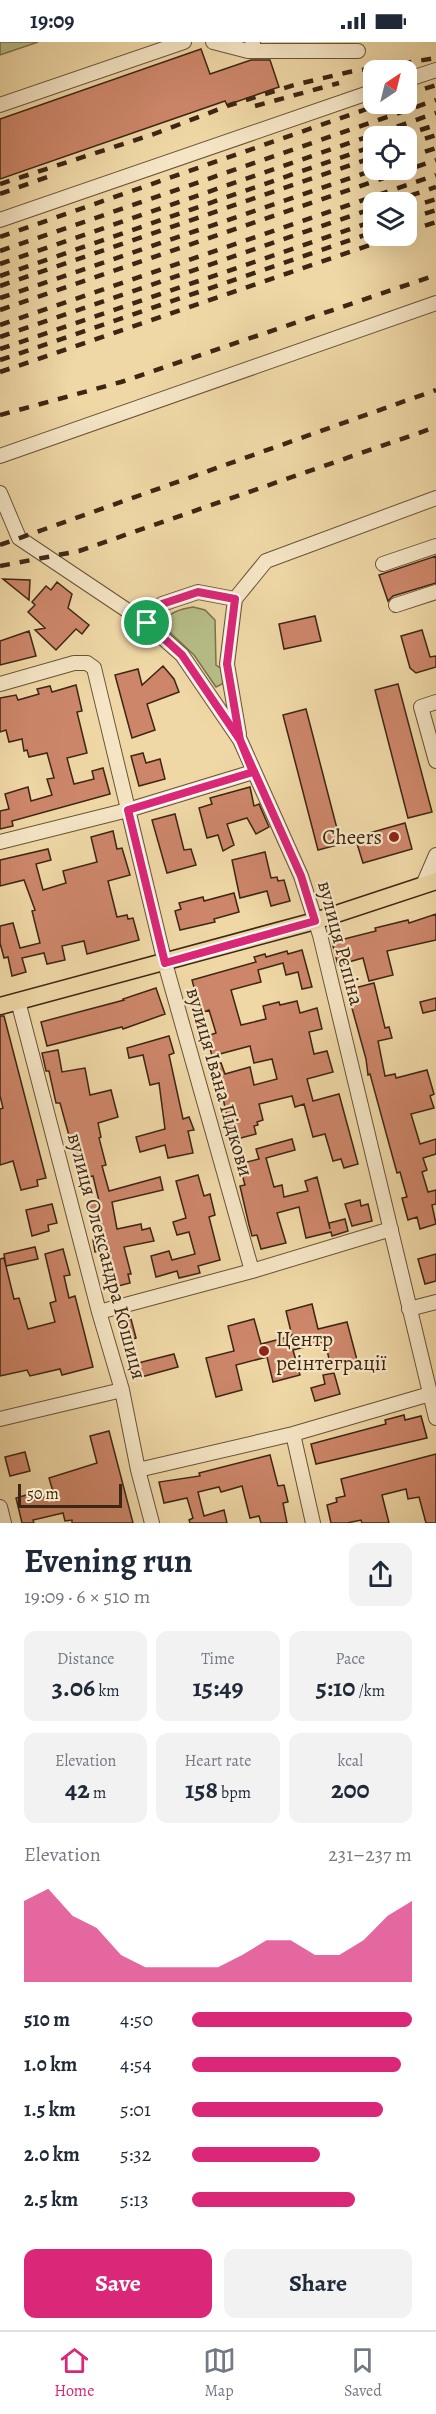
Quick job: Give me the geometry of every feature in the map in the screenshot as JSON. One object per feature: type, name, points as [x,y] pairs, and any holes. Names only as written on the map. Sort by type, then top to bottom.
[{"type":"main road","points":[[0,1006],[315,921],[430,883]]},
{"type":"street","points":[[0,105],[184,42]]},
{"type":"street","points":[[213,42],[358,51]]},
{"type":"street","points":[[417,76],[436,70]]},
{"type":"street","points":[[0,220],[363,95]]},
{"type":"street","points":[[0,456],[436,303]]},
{"type":"street","name":"вулиця Рєпіна","points":[[0,493],[19,538],[147,623],[182,655],[240,740],[301,876],[315,921],[436,1418]]},
{"type":"street","points":[[240,740],[227,664],[235,599],[266,561],[436,498]]},
{"type":"street","points":[[383,564],[436,546]]},
{"type":"street","points":[[147,623],[162,604],[198,592],[235,599]]},
{"type":"street","points":[[396,605],[436,592]]},
{"type":"street","name":"вулиця Івана Підкови","points":[[0,684],[74,663],[87,663],[94,668],[165,963],[252,1271]]},
{"type":"street","points":[[436,702],[421,707],[436,761]]},
{"type":"street","points":[[0,842],[128,810],[253,772]]},
{"type":"street","points":[[430,883],[436,855]]},
{"type":"street","name":"вулиця Олександра Кошиця","points":[[18,1001],[99,1311],[122,1390],[138,1470],[152,1523]]},
{"type":"street","points":[[99,1311],[252,1271],[391,1229]]},
{"type":"street","points":[[409,1309],[436,1302]]},
{"type":"street","points":[[0,1419],[122,1390]]},
{"type":"street","points":[[138,1470],[292,1434],[430,1394]]},
{"type":"street","points":[[292,1434],[313,1523]]},
{"type":"street","points":[[0,1507],[4,1523]]},
{"type":"green space","points":[[0,42],[38,42],[0,55]]},
{"type":"green space","points":[[193,607],[205,610],[215,620],[216,665],[222,669],[225,677],[222,684],[216,687],[194,655],[160,623],[175,612]]},
{"type":"building","points":[[201,49],[210,74],[251,60],[270,60],[279,87],[227,105],[225,101],[0,179],[0,119]]},
{"type":"building","points":[[436,556],[436,583],[393,596],[388,601],[379,575]]},
{"type":"building","points":[[3,579],[30,580],[29,600]]},
{"type":"building","points":[[57,582],[72,594],[68,608],[89,625],[82,634],[76,629],[56,650],[35,630],[45,628],[28,612],[35,605],[32,602],[46,586],[51,590]]},
{"type":"building","points":[[315,616],[321,641],[284,649],[279,624]]},
{"type":"building","points":[[422,630],[430,657],[436,656],[436,667],[416,673],[410,668],[401,636]]},
{"type":"building","points":[[29,631],[36,656],[0,665],[0,641]]},
{"type":"building","points":[[163,666],[174,679],[179,692],[147,704],[155,730],[132,738],[115,675],[138,669],[142,685]]},
{"type":"building","points":[[398,684],[432,812],[408,818],[375,690]]},
{"type":"building","points":[[76,685],[82,711],[77,712],[87,753],[67,758],[74,784],[94,779],[92,771],[103,768],[110,794],[12,821],[13,826],[0,829],[0,811],[9,809],[5,794],[28,787],[31,801],[52,795],[47,779],[54,778],[47,753],[29,757],[27,750],[24,751],[22,739],[9,742],[6,730],[0,732],[0,698],[16,695],[18,700],[39,694],[37,689],[50,686],[52,692]]},
{"type":"building","points":[[306,709],[341,844],[318,850],[283,715]]},
{"type":"building","points":[[143,753],[146,763],[160,759],[165,779],[139,786],[131,756]]},
{"type":"building","points":[[250,787],[254,806],[259,804],[269,827],[256,834],[247,818],[227,824],[234,845],[223,851],[218,835],[207,838],[199,808],[212,804],[210,798]]},
{"type":"building","points":[[175,814],[184,850],[191,849],[196,865],[167,873],[152,820]]},
{"type":"building","points":[[405,823],[412,849],[363,863],[355,837]]},
{"type":"building","points":[[113,831],[117,849],[122,848],[130,875],[108,881],[117,917],[127,915],[128,919],[133,918],[139,940],[87,954],[84,941],[62,946],[65,960],[47,964],[44,953],[22,958],[26,972],[12,976],[8,957],[4,958],[0,943],[0,926],[13,923],[20,948],[40,943],[32,911],[35,910],[24,880],[0,886],[0,860],[48,849],[51,860],[36,864],[43,890],[66,883],[63,871],[97,862],[91,837]]},
{"type":"building","points":[[265,852],[271,878],[277,877],[278,881],[284,880],[290,901],[271,906],[267,891],[240,898],[232,860]]},
{"type":"building","points":[[234,893],[239,912],[214,919],[215,922],[180,930],[175,911],[181,909],[179,903],[203,897],[204,901]]},
{"type":"building","points":[[436,914],[436,940],[387,951],[393,975],[369,981],[363,958],[338,965],[332,942],[376,931],[375,928],[408,920],[409,923]]},
{"type":"building","points":[[302,950],[312,987],[302,989],[298,972],[286,975],[283,963],[258,970],[261,982],[231,990],[241,1025],[266,1019],[263,1006],[279,1002],[280,1005],[297,1001],[300,1013],[317,1008],[322,1029],[309,1032],[314,1054],[327,1051],[333,1072],[307,1079],[313,1101],[339,1094],[358,1164],[344,1168],[341,1159],[333,1161],[325,1134],[313,1137],[304,1104],[295,1107],[292,1096],[259,1104],[263,1120],[254,1126],[256,1134],[233,1140],[219,1082],[213,1083],[208,1066],[221,1063],[225,1074],[250,1067],[254,1085],[277,1079],[272,1059],[254,1063],[250,1046],[212,1056],[207,1036],[216,1033],[209,1010],[201,1013],[192,980],[256,962],[254,957],[265,954],[266,957],[287,951],[288,954]]},
{"type":"building","points":[[374,983],[385,1028],[389,1027],[392,1038],[378,1041],[385,1076],[395,1074],[396,1078],[427,1070],[434,1094],[430,1096],[434,1108],[411,1114],[420,1144],[436,1139],[436,1154],[423,1158],[427,1170],[422,1172],[428,1192],[436,1190],[436,1204],[432,1205],[436,1224],[420,1229],[417,1217],[408,1220],[402,1198],[407,1197],[400,1172],[397,1173],[370,1074],[368,1075],[366,1059],[347,990]]},
{"type":"building","points":[[156,988],[165,1014],[123,1029],[122,1027],[47,1046],[41,1022],[124,1000]]},
{"type":"building","points":[[436,998],[436,1010],[423,1013],[420,1002]]},
{"type":"building","points":[[0,1016],[4,1016],[46,1178],[37,1180],[38,1186],[21,1190],[13,1161],[0,1165],[0,1109],[3,1108],[0,1096]]},
{"type":"building","points":[[169,1036],[174,1053],[169,1055],[183,1119],[189,1117],[194,1130],[188,1131],[193,1153],[168,1158],[165,1145],[140,1152],[136,1137],[165,1129],[159,1083],[150,1085],[143,1055],[129,1058],[127,1048]]},
{"type":"building","points":[[58,1050],[62,1072],[85,1068],[90,1095],[111,1090],[118,1117],[98,1123],[101,1137],[99,1138],[106,1165],[102,1166],[109,1191],[160,1177],[163,1190],[112,1202],[117,1229],[141,1224],[142,1230],[150,1228],[154,1241],[124,1247],[131,1274],[128,1274],[130,1283],[110,1288],[100,1250],[95,1252],[93,1240],[96,1240],[88,1204],[99,1201],[93,1176],[81,1179],[60,1103],[56,1103],[49,1071],[46,1071],[42,1053]]},
{"type":"building","points":[[292,1139],[295,1150],[266,1158],[274,1187],[282,1185],[284,1197],[308,1191],[305,1181],[317,1177],[330,1229],[329,1223],[345,1219],[348,1231],[332,1236],[331,1232],[306,1238],[299,1207],[277,1213],[286,1243],[261,1249],[257,1235],[252,1236],[249,1225],[240,1186],[245,1185],[239,1164],[259,1159],[256,1149]]},
{"type":"building","points":[[198,1175],[204,1196],[210,1194],[215,1215],[209,1217],[220,1260],[198,1266],[200,1273],[179,1278],[177,1271],[156,1277],[151,1256],[169,1251],[172,1260],[195,1254],[189,1232],[177,1235],[173,1222],[186,1218],[176,1181]]},
{"type":"building","points":[[360,1200],[361,1206],[368,1204],[372,1221],[352,1226],[345,1204]]},
{"type":"building","points":[[52,1204],[57,1223],[48,1225],[49,1231],[32,1236],[26,1210]]},
{"type":"building","points":[[35,1247],[38,1259],[6,1266],[4,1254]]},
{"type":"building","points":[[63,1249],[70,1275],[64,1276],[69,1298],[75,1296],[93,1367],[62,1375],[60,1369],[30,1376],[27,1370],[0,1376],[0,1259],[4,1258],[14,1299],[19,1298],[28,1329],[55,1322],[50,1303],[56,1301],[45,1254]]},
{"type":"building","points":[[436,1254],[436,1281],[425,1284],[418,1259]]},
{"type":"building","name":"Центр реінтеграції","points":[[312,1304],[318,1329],[347,1322],[357,1360],[331,1367],[325,1342],[293,1350],[300,1375],[273,1382],[267,1357],[236,1365],[242,1390],[216,1397],[206,1358],[234,1351],[228,1326],[254,1319],[261,1344],[292,1336],[286,1311]]},
{"type":"building","points":[[131,1319],[136,1338],[125,1341],[120,1322]]},
{"type":"building","points":[[174,1354],[178,1367],[134,1379],[130,1365]]},
{"type":"building","points":[[334,1373],[340,1394],[315,1401],[311,1388],[325,1384],[323,1375]]},
{"type":"building","points":[[404,1415],[405,1420],[421,1416],[427,1438],[316,1464],[311,1444],[386,1424],[385,1420]]},
{"type":"building","points":[[109,1431],[133,1523],[72,1523],[72,1520],[65,1521],[63,1513],[33,1520],[34,1523],[22,1523],[16,1498],[30,1494],[32,1500],[54,1495],[49,1478],[97,1463],[90,1436]]},
{"type":"building","points":[[25,1452],[30,1471],[10,1476],[5,1457]]},
{"type":"building","points":[[436,1454],[436,1523],[426,1523],[419,1497],[408,1499],[406,1489],[382,1495],[389,1523],[362,1523],[361,1520],[331,1523],[327,1505],[337,1502],[336,1498],[345,1496],[341,1479]]},
{"type":"building","points":[[270,1455],[278,1486],[284,1485],[288,1502],[283,1503],[287,1523],[261,1523],[259,1516],[250,1518],[242,1486],[221,1492],[219,1487],[198,1492],[204,1516],[224,1510],[227,1523],[190,1523],[189,1520],[193,1518],[187,1498],[164,1503],[159,1482],[200,1476],[199,1473]]},
{"type":"railway","points":[[0,184],[294,85],[349,72],[436,58]]},
{"type":"railway","points":[[255,106],[339,83]]},
{"type":"railway","points":[[417,91],[436,85]]},
{"type":"railway","points":[[0,251],[436,100]]},
{"type":"railway","points":[[0,237],[363,110]]},
{"type":"railway","points":[[0,264],[436,113]]},
{"type":"railway","points":[[417,131],[436,125]]},
{"type":"railway","points":[[417,141],[436,135]]},
{"type":"railway","points":[[417,154],[436,148]]},
{"type":"railway","points":[[0,276],[363,150]]},
{"type":"railway","points":[[0,310],[436,160]]},
{"type":"railway","points":[[0,286],[363,161]]},
{"type":"railway","points":[[0,298],[363,174]]},
{"type":"railway","points":[[0,325],[436,175]]},
{"type":"railway","points":[[0,194],[50,176]]},
{"type":"railway","points":[[417,193],[436,187]]},
{"type":"railway","points":[[417,205],[436,199]]},
{"type":"railway","points":[[417,216],[436,210]]},
{"type":"railway","points":[[0,337],[363,212]]},
{"type":"railway","points":[[417,228],[436,222]]},
{"type":"railway","points":[[0,349],[363,225]]},
{"type":"railway","points":[[0,360],[363,236]]},
{"type":"railway","points":[[0,372],[367,246]]},
{"type":"railway","points":[[0,415],[121,382],[436,275]]},
{"type":"railway","points":[[0,545],[436,390]]},
{"type":"railway","points":[[0,566],[79,551],[436,427]]},
{"type":"place","name":"Cheers","points":[[394,837]]},
{"type":"place","name":"Центр реінтеграції","points":[[264,1351]]},
{"type":"route","points":[[147,623],[162,604],[198,592],[235,599],[227,664],[240,740],[301,876],[315,921],[165,963],[128,810],[253,772],[240,740],[182,655],[147,623]]}]
